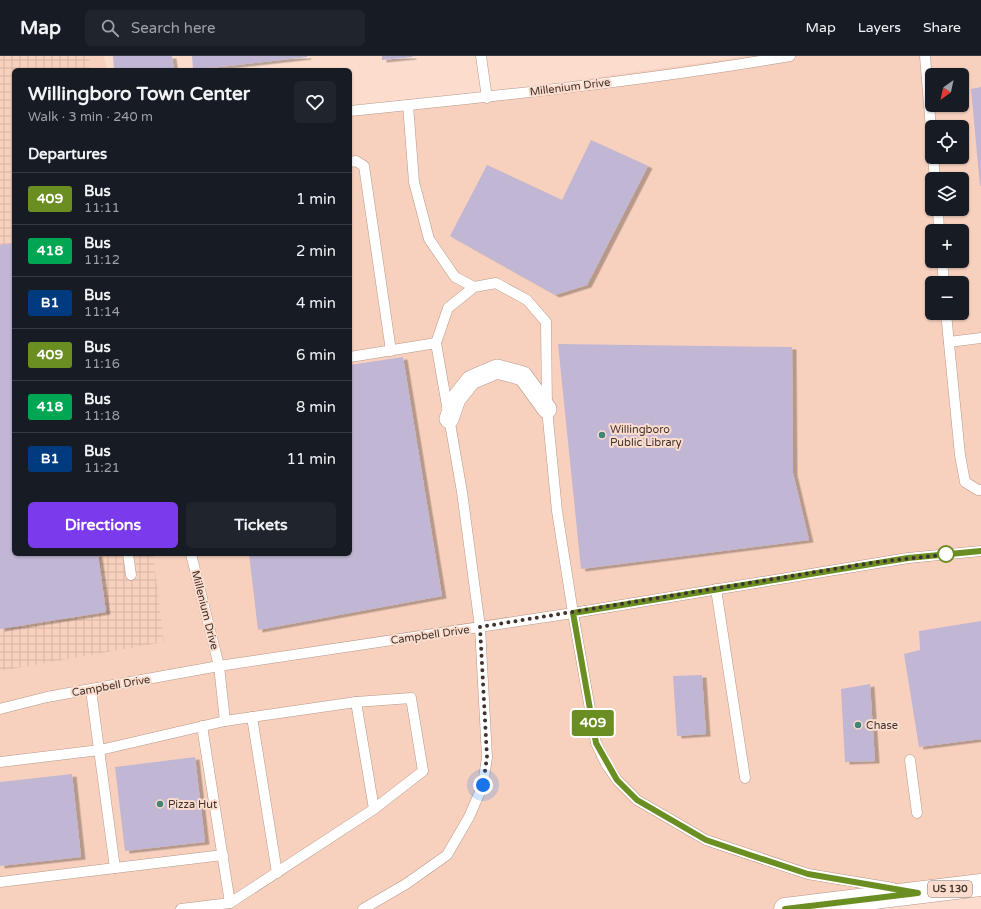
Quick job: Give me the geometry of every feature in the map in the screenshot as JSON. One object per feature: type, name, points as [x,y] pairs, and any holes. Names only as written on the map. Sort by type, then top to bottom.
[{"type":"highway","name":"US 130","points":[[785,909],[981,885]]},
{"type":"street","points":[[449,419],[456,399],[471,380],[497,369],[523,376],[547,409]]},
{"type":"lane","points":[[481,56],[487,98]]},
{"type":"lane","name":"Millenium Drive","points":[[352,111],[487,98],[790,56]]},
{"type":"lane","points":[[925,56],[930,120]]},
{"type":"lane","points":[[408,105],[414,182],[429,239],[455,277],[474,287]]},
{"type":"lane","points":[[352,162],[356,161],[364,166],[391,351]]},
{"type":"lane","points":[[363,909],[406,884],[447,855],[469,817],[483,785],[487,757],[480,627],[462,492],[436,343],[448,308],[474,287],[496,283],[527,300],[546,322],[547,409],[557,511],[596,743],[617,780],[637,800],[706,840],[808,874],[918,893]]},
{"type":"lane","points":[[947,320],[959,448],[965,482],[978,490],[981,490]]},
{"type":"lane","points":[[949,342],[981,338]]},
{"type":"lane","points":[[352,357],[436,343]]},
{"type":"lane","name":"Campbell Drive","points":[[0,709],[47,697],[219,666],[573,613],[908,558],[981,551]]},
{"type":"lane","points":[[128,556],[131,574]]},
{"type":"lane","name":"Millenium Drive","points":[[192,556],[219,666],[224,721]]},
{"type":"lane","points":[[716,589],[745,778]]},
{"type":"lane","points":[[91,690],[115,868]]},
{"type":"lane","points":[[0,762],[100,750],[224,721],[356,702],[411,698],[423,771],[374,809],[230,903],[181,909]]},
{"type":"lane","points":[[356,702],[374,809]]},
{"type":"lane","points":[[252,717],[277,873]]},
{"type":"lane","points":[[202,726],[230,903]]},
{"type":"lane","points":[[910,760],[917,813]]},
{"type":"lane","points":[[0,882],[223,855]]},
{"type":"shaded area","points":[[0,56],[104,56],[107,68],[12,68],[12,556],[352,556],[352,112],[749,56],[981,56],[981,885],[786,909],[0,909]]},
{"type":"shaded area","points":[[0,56],[89,56],[91,68],[12,68],[12,556],[153,556],[164,642],[0,671]]},
{"type":"building","points":[[113,56],[172,56],[174,68],[114,68]]},
{"type":"building","points":[[192,56],[307,56],[211,68],[193,68]]},
{"type":"building","points":[[382,56],[412,56],[412,57],[382,60]]},
{"type":"building","points":[[981,87],[981,186],[980,186],[971,89]]},
{"type":"building","points":[[591,140],[648,166],[587,285],[555,295],[450,236],[487,165],[562,200]]},
{"type":"building","points":[[12,243],[12,556],[98,556],[106,612],[0,629],[0,245]]},
{"type":"building","points":[[558,344],[792,347],[793,473],[809,540],[581,569]]},
{"type":"building","points":[[403,357],[442,596],[258,630],[249,556],[352,556],[352,365]]},
{"type":"building","points":[[981,621],[981,739],[919,747],[904,654],[920,650],[919,631]]},
{"type":"building","points":[[702,675],[706,734],[677,736],[673,676]]},
{"type":"building","name":"Chase","points":[[870,684],[875,761],[845,762],[841,689]]},
{"type":"building","name":"Pizza Hut","points":[[195,757],[205,842],[125,851],[115,767]]},
{"type":"building","points":[[72,774],[81,857],[0,866],[0,782]]},
{"type":"bus line","name":"409","points":[[785,909],[918,893],[808,874],[750,855],[706,840],[637,800],[617,780],[606,764],[596,743],[573,613],[908,558],[981,551]]},
{"type":"place","name":"Willingboro Public Library","points":[[602,435]]},
{"type":"place","name":"Chase","points":[[858,725]]},
{"type":"place","name":"Pizza Hut","points":[[160,804]]},
{"type":"route","points":[[483,785],[487,757],[480,627],[877,562],[951,554],[946,554]]}]
